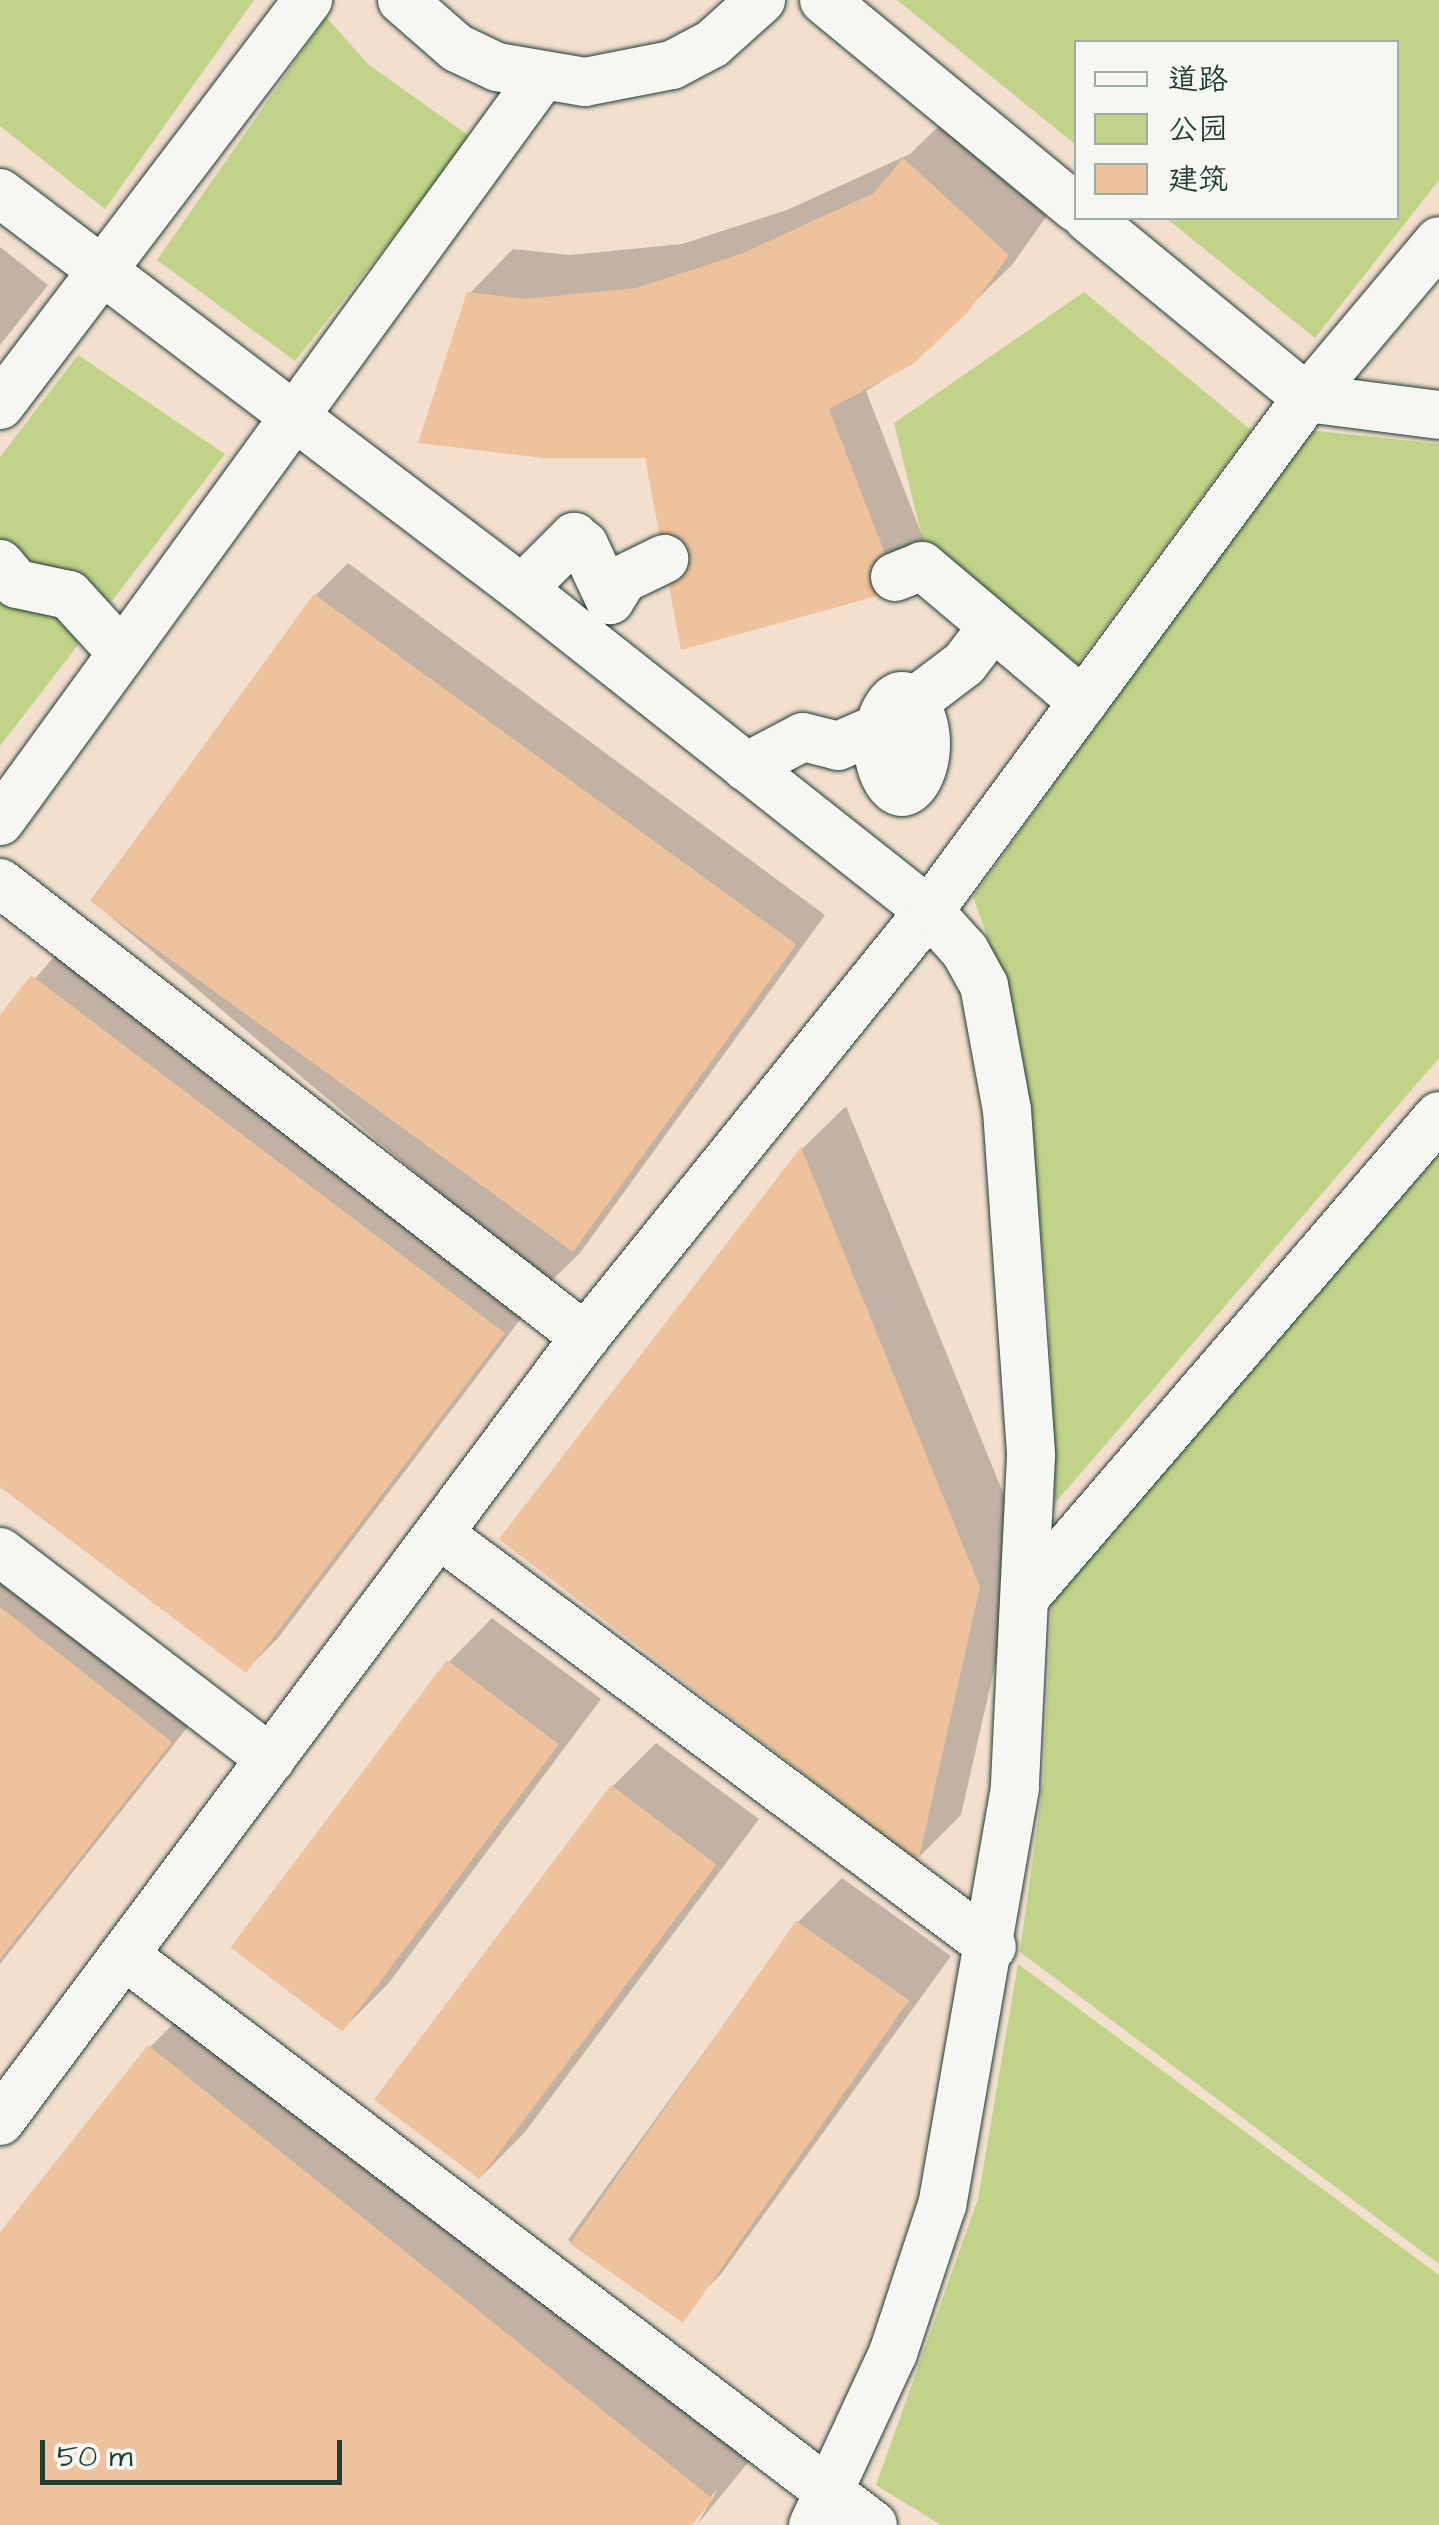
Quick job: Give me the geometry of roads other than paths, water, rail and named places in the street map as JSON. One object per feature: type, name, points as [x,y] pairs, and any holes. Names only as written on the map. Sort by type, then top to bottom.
[{"type":"street","points":[[0,405],[308,0]]},
{"type":"street","points":[[402,0],[456,48],[540,79],[629,78],[672,64],[712,44],[761,0]]},
{"type":"street","points":[[824,0],[1074,206]]},
{"type":"street","points":[[0,821],[540,79]]},
{"type":"street","points":[[0,193],[522,589],[596,618],[746,767],[929,911],[984,985],[1007,1110],[1031,1456],[1015,1788],[992,1947],[942,2205],[893,2354],[822,2511]]},
{"type":"street","points":[[1090,220],[1307,398],[1439,414]]},
{"type":"street","points":[[0,2122],[585,1337],[929,911],[1307,398],[1439,240]]},
{"type":"street","points":[[522,589],[574,537],[584,544],[596,618]]},
{"type":"street","points":[[596,618],[624,579],[664,559]]},
{"type":"street","points":[[0,564],[17,584],[69,595],[121,652]]},
{"type":"street","points":[[895,577],[922,566],[990,630],[1083,702]]},
{"type":"street","points":[[746,767],[803,737],[838,746],[898,714],[964,664],[990,630]]},
{"type":"street","points":[[0,883],[585,1337]]},
{"type":"street","points":[[1026,1596],[1439,1116]]},
{"type":"street","points":[[439,1534],[992,1947]]},
{"type":"street","points":[[0,1552],[271,1758]]},
{"type":"street","points":[[124,1955],[822,2511],[873,2525]]}]
